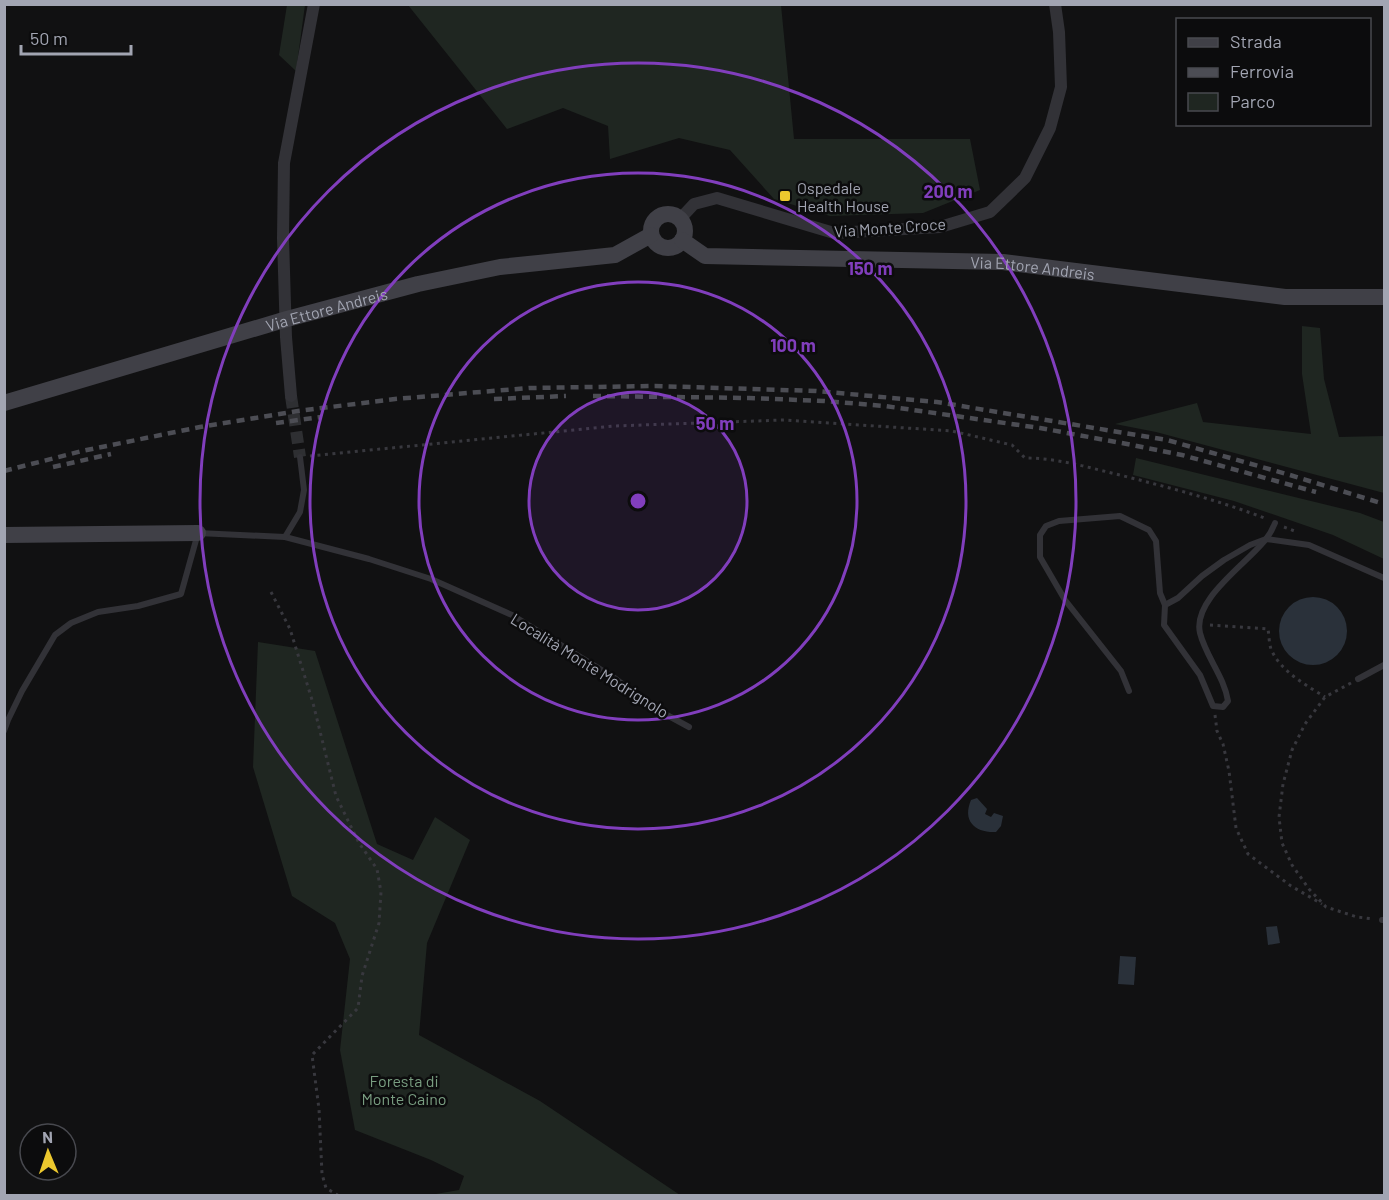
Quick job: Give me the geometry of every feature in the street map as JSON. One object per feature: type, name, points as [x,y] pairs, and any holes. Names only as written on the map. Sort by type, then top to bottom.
[{"type":"street","points":[[291,396],[286,337],[283,238],[284,163],[314,4]]},
{"type":"street","name":"Via Monte Croce","points":[[680,219],[694,204],[717,198],[834,233],[940,227],[990,212],[1025,178],[1050,128],[1061,87],[1059,32],[1055,4]]},
{"type":"street","points":[[669,214],[680,219],[685,233],[682,240],[672,248],[665,248],[654,241],[651,228],[657,218],[669,214]]},
{"type":"street","name":"Via Ettore Andreis","points":[[4,403],[287,319],[418,284],[500,267],[615,255],[651,235]]},
{"type":"street","name":"Via Ettore Andreis","points":[[682,240],[705,256],[1003,262],[1285,297],[1384,297]]},
{"type":"street","points":[[4,535],[198,533]]},
{"type":"lane","points":[[285,537],[300,512],[304,490],[300,457]]},
{"type":"lane","points":[[1129,691],[1121,671],[1065,600],[1040,557],[1040,535],[1046,526],[1059,521],[1120,516],[1149,530],[1156,541],[1160,593],[1166,605],[1164,625],[1200,675],[1213,706],[1223,707],[1228,701],[1226,690],[1200,635],[1200,616],[1212,597],[1238,566],[1266,539],[1275,523]]},
{"type":"lane","points":[[4,731],[22,691],[55,635],[71,622],[98,612],[138,606],[181,594],[198,533]]},
{"type":"lane","name":"Località Monte Modrignolo","points":[[198,533],[285,537],[369,559],[431,579],[512,615],[614,677],[654,708],[689,726]]},
{"type":"lane","points":[[1166,605],[1178,598],[1224,560],[1266,539],[1280,543],[1297,542],[1309,545],[1384,578]]},
{"type":"lane","points":[[1358,679],[1384,665]]},
{"type":"path","points":[[300,457],[614,426],[784,420],[940,430],[1012,445],[1025,458],[1050,458],[1160,485],[1232,506],[1297,532]]},
{"type":"path","points":[[271,592],[290,630],[313,703],[336,796],[359,843],[377,869],[381,892],[379,923],[362,976],[358,1008],[312,1055],[320,1109],[322,1174],[326,1188],[339,1196]]},
{"type":"path","points":[[1199,624],[1268,629],[1271,648],[1281,665],[1305,685],[1325,697]]},
{"type":"path","points":[[1326,907],[1309,889],[1292,865],[1282,843],[1279,817],[1283,784],[1293,750],[1305,724],[1325,697],[1358,679]]},
{"type":"path","points":[[1213,706],[1217,731],[1223,744],[1229,771],[1236,828],[1248,854],[1291,886],[1326,907],[1357,917],[1383,920]]},
{"type":"green space","points":[[287,5],[305,5],[296,71],[279,55]]},
{"type":"green space","points":[[408,5],[781,5],[794,139],[970,139],[980,190],[923,213],[830,216],[774,199],[730,150],[679,138],[610,159],[608,126],[563,108],[507,129]]},
{"type":"green space","points":[[1302,326],[1320,328],[1324,379],[1339,437],[1384,436],[1384,493],[1156,432],[1115,424],[1197,403],[1203,422],[1311,434],[1302,374]]},
{"type":"green space","points":[[1136,458],[1360,513],[1384,522],[1384,559],[1333,535],[1234,501],[1133,475]]},
{"type":"green space","name":"Foresta di Monte Caino","points":[[258,642],[315,651],[377,844],[413,860],[435,817],[470,840],[427,943],[419,1035],[540,1101],[680,1195],[430,1195],[459,1190],[464,1176],[431,1160],[355,1130],[340,1050],[350,959],[335,923],[292,896],[253,767]]},
{"type":"shaded area","points":[[1306,597],[1320,597],[1332,602],[1342,612],[1347,631],[1342,650],[1332,660],[1320,665],[1306,665],[1294,660],[1284,650],[1279,638],[1279,624],[1284,612],[1294,602]]},
{"type":"shaded area","points":[[977,798],[987,809],[985,814],[991,817],[994,813],[1003,816],[1001,826],[996,832],[976,828],[969,820],[971,800]]},
{"type":"shaded area","points":[[1277,926],[1280,943],[1268,945],[1266,927]]},
{"type":"shaded area","points":[[1120,956],[1136,957],[1134,985],[1118,984]]},
{"type":"tunnel","points":[[291,396],[300,457]]},
{"type":"railway","points":[[4,471],[82,451],[200,427],[298,411],[395,399],[529,388],[655,386],[816,391],[937,402],[1167,440],[1384,504]]},
{"type":"railway","points":[[494,399],[566,396]]},
{"type":"railway","points":[[593,396],[749,398],[885,406],[1040,428],[1127,444],[1182,455],[1316,492]]},
{"type":"railway","points":[[276,423],[321,417]]},
{"type":"railway","points":[[53,467],[111,454]]},
{"type":"place","name":"Ospedale Health House","points":[[785,196]]}]
